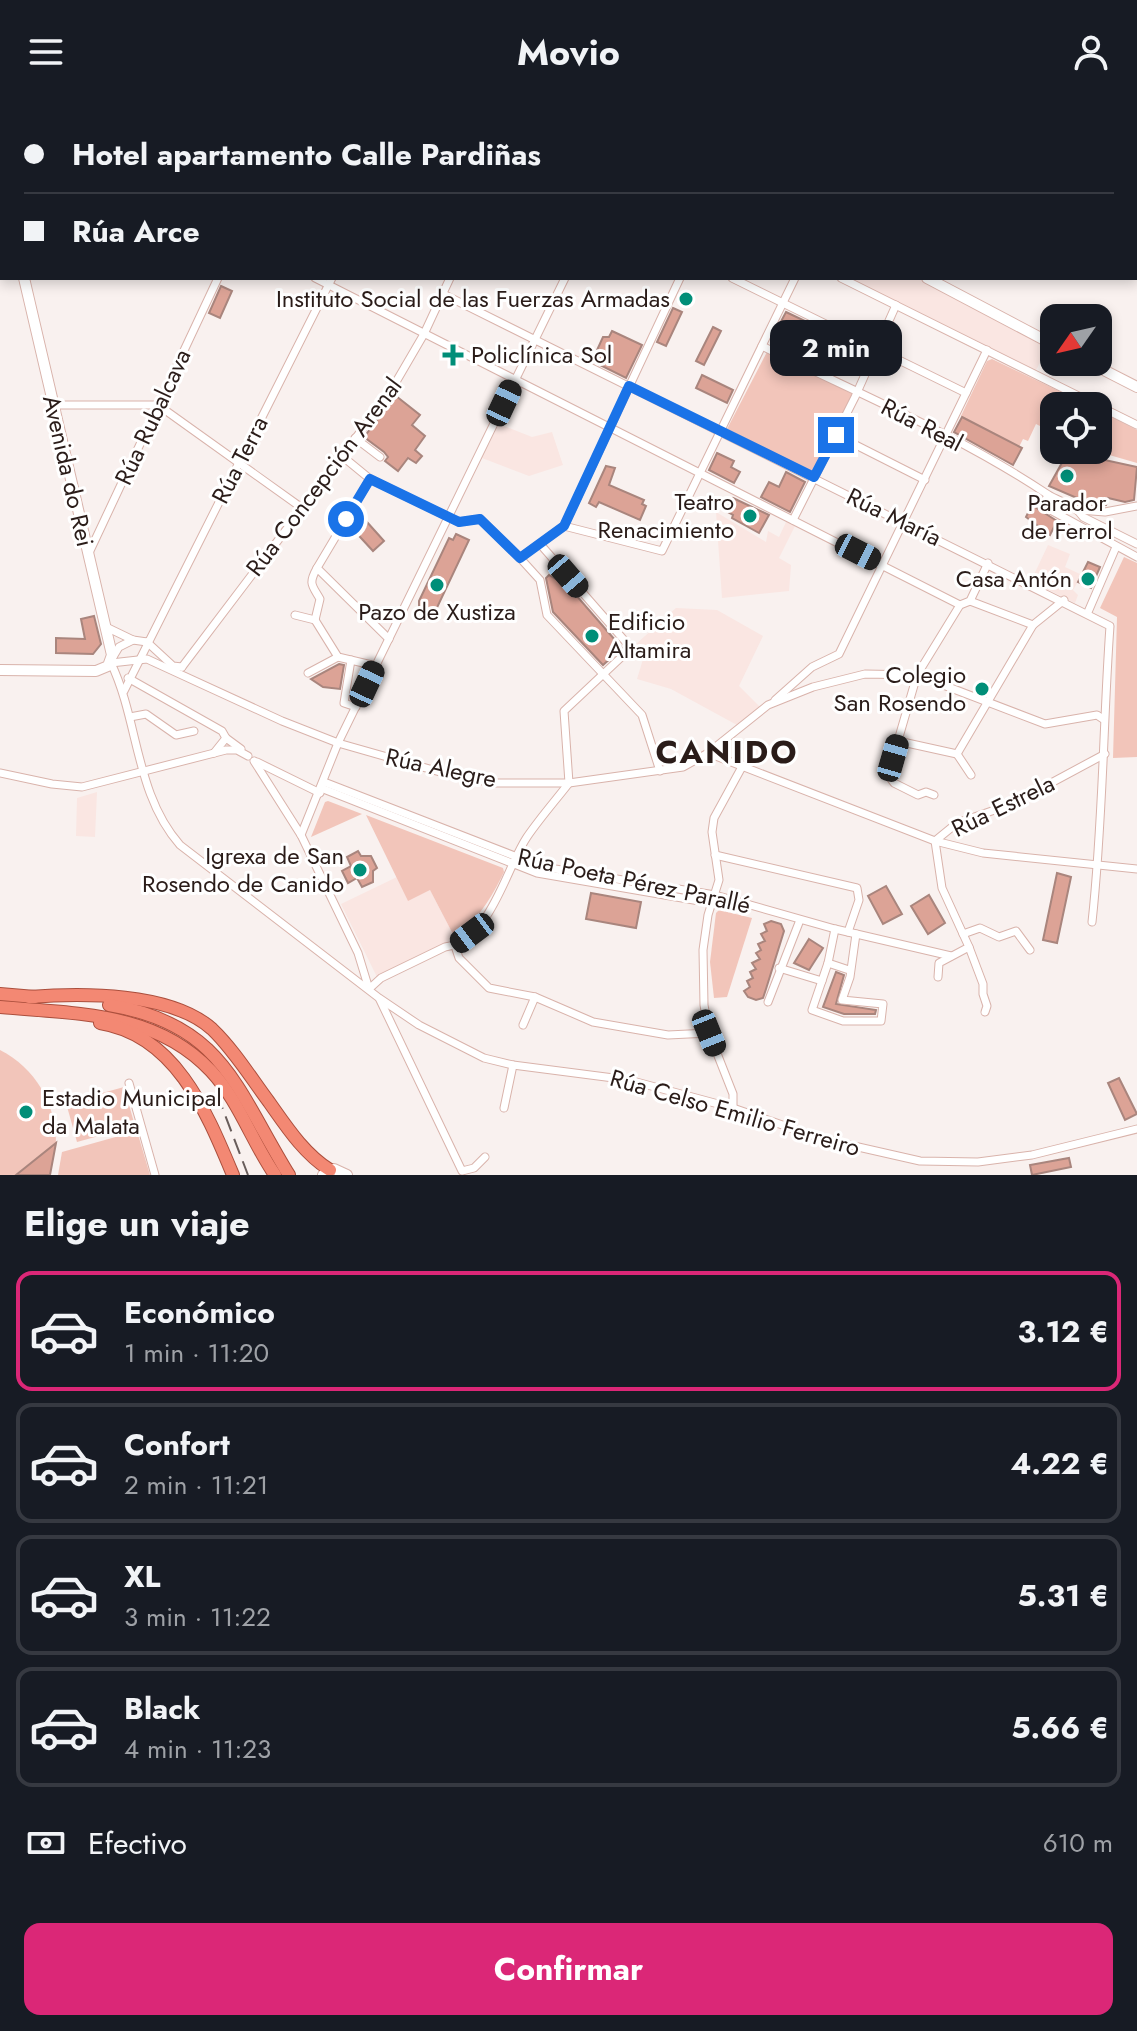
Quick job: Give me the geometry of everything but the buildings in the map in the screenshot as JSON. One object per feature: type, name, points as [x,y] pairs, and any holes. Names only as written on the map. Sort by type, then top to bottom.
[{"type":"highway","points":[[0,994],[129,1008],[161,1018],[197,1040],[221,1061],[289,1175]]},
{"type":"highway","points":[[29,997],[54,995],[135,1000],[181,1009],[196,1017],[222,1039],[292,1133],[327,1172]]},
{"type":"highway","points":[[0,1007],[122,1019],[154,1030],[186,1048],[212,1071],[275,1175]]},
{"type":"highway","points":[[38,1010],[110,1025],[154,1047],[174,1064],[190,1085],[233,1175]]},
{"type":"main road","name":"Avenida do Rei","points":[[24,280],[87,557],[112,650],[111,663]]},
{"type":"main road","points":[[931,280],[1040,338]]},
{"type":"main road","points":[[1112,374],[1137,387]]},
{"type":"main road","points":[[0,670],[89,672],[111,663]]},
{"type":"main road","points":[[327,1172],[339,1169],[347,1175]]},
{"type":"street","name":"Rúa Rubalcava","points":[[87,557],[217,280]]},
{"type":"street","name":"Rúa Concepción Arenal","points":[[182,667],[401,376],[449,280]]},
{"type":"street","points":[[301,835],[338,743],[564,280]]},
{"type":"street","points":[[520,558],[564,526],[679,280]]},
{"type":"street","points":[[736,280],[966,393]]},
{"type":"street","points":[[564,526],[662,551],[794,280]]},
{"type":"street","points":[[845,280],[1137,425]]},
{"type":"street","points":[[330,281],[424,334],[610,425],[960,605]]},
{"type":"street","name":"Rúa Terra","points":[[137,660],[330,281]]},
{"type":"street","name":"Rúa María","points":[[443,294],[1088,612]]},
{"type":"street","points":[[793,520],[857,392],[896,305]]},
{"type":"street","name":"Rúa Real","points":[[762,346],[945,437],[1079,510],[1083,517],[1137,544]]},
{"type":"street","points":[[768,705],[812,667],[839,654],[987,350]]},
{"type":"street","points":[[53,405],[158,405],[302,508]]},
{"type":"street","points":[[836,435],[925,480]]},
{"type":"street","points":[[355,438],[380,457]]},
{"type":"street","points":[[342,456],[370,479],[459,522],[480,519],[520,558],[540,580],[547,615],[642,715],[660,771]]},
{"type":"street","points":[[315,620],[320,599],[311,588],[310,580],[370,479]]},
{"type":"street","points":[[1048,495],[1043,506],[1137,557]]},
{"type":"street","points":[[1079,510],[1105,512],[1137,506]]},
{"type":"street","points":[[128,678],[222,731],[228,745],[251,758],[301,835],[358,953],[369,989],[381,978],[445,947],[455,946],[472,933],[494,905],[526,838],[569,783],[564,711],[631,648],[540,544]]},
{"type":"street","points":[[1092,922],[1105,754],[1103,719],[1110,626],[1088,612],[1116,547]]},
{"type":"street","points":[[970,601],[988,563]]},
{"type":"street","points":[[317,568],[389,639]]},
{"type":"street","points":[[957,754],[1033,625],[1064,600]]},
{"type":"street","points":[[934,795],[926,792],[918,795],[890,780],[888,775],[917,675],[960,605],[970,601],[1033,625]]},
{"type":"street","points":[[295,615],[315,620],[338,657]]},
{"type":"street","points":[[106,627],[133,640],[147,642],[173,666],[182,667],[183,677]]},
{"type":"street","points":[[111,663],[119,647],[133,640]]},
{"type":"street","points":[[308,673],[338,657],[376,666]]},
{"type":"street","name":"Rúa Alegre","points":[[137,660],[147,659],[338,743],[454,776],[495,783],[569,783],[683,767],[708,753],[768,705]]},
{"type":"street","points":[[111,663],[137,660]]},
{"type":"street","points":[[124,691],[137,660]]},
{"type":"street","points":[[351,660],[344,703],[356,707]]},
{"type":"street","name":"Rúa Celso Emilio Ferreiro","points":[[111,663],[124,691],[143,771],[158,816],[180,845],[379,998],[432,1032],[484,1058],[513,1065],[629,1080],[733,1108],[823,1139],[920,1161],[978,1162],[1032,1155],[1137,1129]]},
{"type":"street","points":[[768,705],[813,687],[865,674],[917,675],[1045,724],[1097,715],[1103,719]]},
{"type":"street","points":[[130,717],[146,714],[176,735],[194,731]]},
{"type":"street","points":[[898,741],[957,754],[971,775]]},
{"type":"street","points":[[0,773],[82,787],[214,753],[228,745]]},
{"type":"street","points":[[708,753],[935,841],[983,853],[1137,869]]},
{"type":"street","name":"Rúa Estrela","points":[[935,841],[957,823],[1012,804],[1105,754]]},
{"type":"street","name":"Rúa Poeta Pérez Parallé","points":[[251,758],[515,861],[713,899],[951,956]]},
{"type":"street","points":[[733,1108],[733,1094],[709,1033],[704,1005],[703,950],[719,880],[714,818],[743,765]]},
{"type":"street","points":[[935,841],[942,888],[983,984],[987,1006],[985,1012]]},
{"type":"street","points":[[715,855],[852,885],[860,892],[852,933],[850,977],[842,1000],[883,1004],[881,1021],[843,1021],[812,1010],[828,963],[835,929]]},
{"type":"street","points":[[768,1002],[800,920]]},
{"type":"street","points":[[963,934],[980,928],[999,937],[1016,931],[1030,950]]},
{"type":"street","points":[[455,946],[459,958],[489,988],[535,997],[593,1022],[668,1035],[709,1033]]},
{"type":"street","points":[[938,977],[939,963],[969,947]]},
{"type":"street","points":[[828,963],[849,970]]},
{"type":"street","points":[[779,968],[822,981]]},
{"type":"street","points":[[523,1025],[535,997]]},
{"type":"street","points":[[379,998],[462,1171],[474,1168],[485,1157]]},
{"type":"street","points":[[504,1108],[513,1065]]},
{"type":"street","points":[[129,1083],[155,1175]]},
{"type":"shaded area","points":[[845,280],[931,280],[1040,338],[1040,362],[1034,374]]},
{"type":"shaded area","points":[[768,350],[854,395],[814,473],[727,429]]},
{"type":"shaded area","points":[[992,359],[1061,392],[1040,392],[1040,426],[1036,424],[1028,441],[1023,439],[1019,447],[961,416],[987,361]]},
{"type":"shaded area","points":[[1112,417],[1137,430],[1137,463],[1112,456]]},
{"type":"shaded area","points":[[499,424],[532,437],[552,432],[563,465],[529,476],[482,458]]},
{"type":"shaded area","points":[[716,512],[766,542],[768,531],[779,537],[786,522],[795,526],[779,558],[791,565],[789,591],[722,598]]},
{"type":"shaded area","points":[[1048,545],[1070,554],[1065,567],[1082,575],[1073,590],[1078,595],[1075,603],[1031,581]]},
{"type":"shaded area","points":[[1124,557],[1137,563],[1137,757],[1113,758],[1117,617],[1100,608]]},
{"type":"shaded area","points":[[676,608],[717,610],[763,636],[739,686],[760,707],[737,725],[671,689],[637,679],[644,656],[635,645]]},
{"type":"shaded area","points":[[97,792],[95,837],[76,836],[77,798]]},
{"type":"shaded area","points":[[325,802],[362,814],[311,837]]},
{"type":"shaded area","points":[[366,815],[503,868],[504,872],[483,908],[455,938],[430,890],[408,901]]},
{"type":"shaded area","points":[[397,877],[408,900],[430,890],[455,938],[377,977],[341,904]]},
{"type":"shaded area","points":[[719,910],[752,918],[727,997],[714,998],[710,962],[716,913]]},
{"type":"shaded area","name":"Estadio Municipal da Malata","points":[[0,1050],[24,1066],[41,1088],[55,1128],[56,1143],[15,1175],[0,1175]]},
{"type":"shaded area","points":[[124,1087],[135,1126],[77,1142],[66,1103]]},
{"type":"shaded area","points":[[137,1131],[150,1175],[58,1175],[62,1152]]},
{"type":"railway","points":[[217,1094],[248,1175]]},
{"type":"place","name":"Instituto Social de las Fuerzas Armadas","points":[[686,299]]},
{"type":"place","name":"Policlínica Sol","points":[[453,355]]},
{"type":"place","name":"Parador de Ferrol","points":[[1067,476]]},
{"type":"place","name":"Teatro Renacimiento","points":[[750,516]]},
{"type":"place","name":"Casa Antón","points":[[1088,579]]},
{"type":"place","name":"Pazo de Xustiza","points":[[437,585]]},
{"type":"place","name":"Edificio Altamira","points":[[592,636]]},
{"type":"place","name":"Colegio San Rosendo","points":[[982,689]]},
{"type":"place","name":"Igrexa de San Rosendo de Canido","points":[[360,870]]},
{"type":"place","name":"Estadio Municipal da Malata","points":[[26,1112]]},
{"type":"district","name":"CANIDO","points":[[727,752]]},
{"type":"route","points":[[346,519],[370,479],[459,522],[480,519],[520,558],[564,526],[629,386],[814,477],[836,435]]}]
